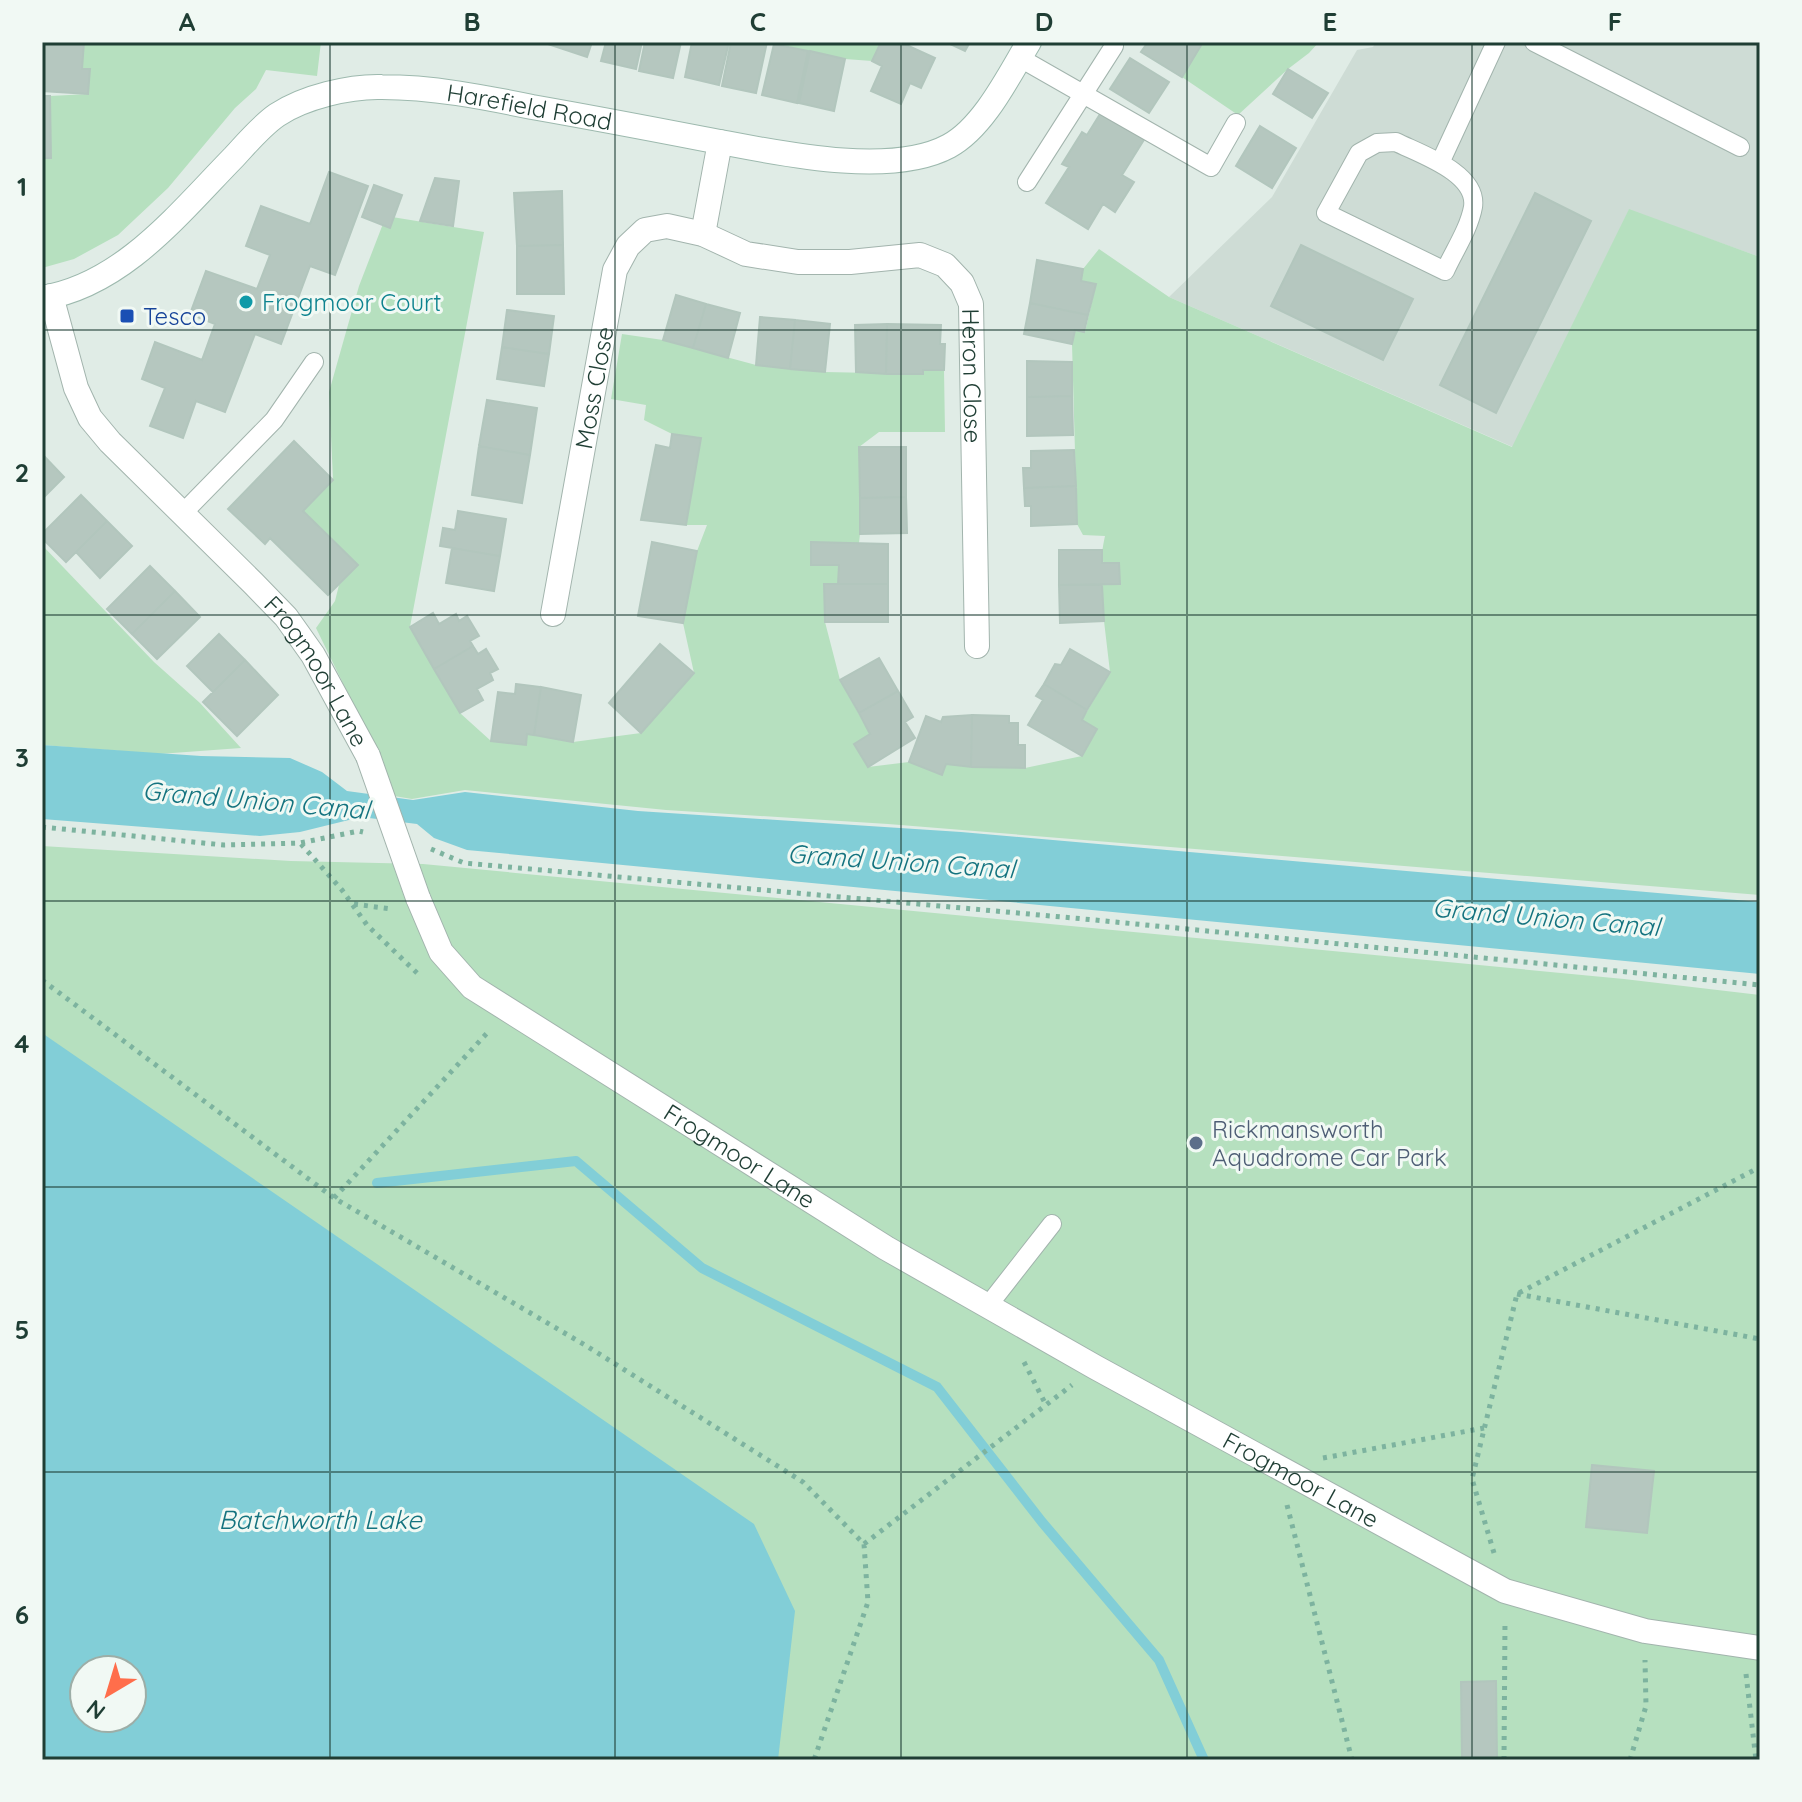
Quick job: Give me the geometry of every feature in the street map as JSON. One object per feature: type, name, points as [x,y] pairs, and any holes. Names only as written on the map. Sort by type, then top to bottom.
[{"type":"street","name":"Harefield Road","points":[[46,297],[82,288],[113,270],[140,250],[277,115],[337,92],[380,86],[471,96],[783,153],[845,161],[888,161],[924,157],[951,146],[970,130],[992,102],[1024,50]]},
{"type":"street","points":[[703,234],[720,142]]},
{"type":"street","name":"Moss Close","points":[[553,614],[615,270],[628,246],[645,230],[667,226],[703,234]]},
{"type":"street","name":"Heron Close","points":[[703,234],[746,254],[798,262],[850,262],[920,255],[945,265],[962,283],[971,304],[977,646]]},
{"type":"street","name":"Frogmoor Lane","points":[[46,297],[76,388],[90,418],[110,442],[286,617],[313,655],[368,756],[418,898],[441,952],[472,987],[886,1248],[1095,1367],[1505,1591],[1645,1631],[1752,1646]]},
{"type":"lane","points":[[1440,163],[1496,42]]},
{"type":"lane","points":[[1534,42],[1740,147]]},
{"type":"lane","points":[[1027,182],[1114,46]]},
{"type":"lane","points":[[1024,50],[1083,94],[1211,167],[1236,123]]},
{"type":"lane","points":[[1396,142],[1440,163],[1466,181],[1474,203],[1445,271],[1326,213],[1359,153],[1377,143],[1396,142]]},
{"type":"lane","points":[[182,514],[274,420],[314,362]]},
{"type":"lane","points":[[987,1307],[1052,1224]]},
{"type":"path","points":[[42,827],[224,845],[300,843],[359,831],[373,834]]},
{"type":"path","points":[[300,843],[342,890],[367,925],[422,978]]},
{"type":"path","points":[[427,847],[464,863],[1079,918],[1760,985]]},
{"type":"path","points":[[42,980],[334,1198],[585,1345],[803,1482],[864,1544],[868,1602],[814,1760]]},
{"type":"path","points":[[334,1198],[508,1010]]},
{"type":"path","points":[[1504,1760],[1505,1591],[1472,1479],[1517,1294],[1760,1167]]},
{"type":"path","points":[[1517,1294],[1760,1339]]},
{"type":"path","points":[[864,1544],[1095,1367]]},
{"type":"path","points":[[1352,1760],[1277,1467],[1484,1428]]},
{"type":"path","points":[[1630,1760],[1646,1706],[1645,1631]]},
{"type":"path","points":[[1752,1646],[1756,1760]]},
{"type":"shaded area","points":[[1376,42],[1760,42],[1760,257],[1629,210],[1513,447],[1169,297],[1272,197],[1357,50],[1373,47]]},
{"type":"green space","points":[[84,42],[321,42],[317,76],[266,70],[256,89],[235,108],[168,188],[118,235],[74,259],[42,268],[42,158],[51,158],[50,96],[88,94],[90,69],[82,69]]},
{"type":"green space","points":[[768,42],[881,42],[872,61],[845,59]]},
{"type":"green space","points":[[1203,42],[1319,42],[1238,115],[1182,77]]},
{"type":"green space","points":[[1629,209],[1760,257],[1760,895],[888,824],[666,810],[465,790],[412,799],[394,796],[376,751],[316,628],[335,601],[339,585],[358,565],[303,511],[333,480],[329,392],[359,286],[386,216],[484,232],[410,627],[460,713],[491,741],[525,745],[527,734],[573,742],[641,733],[694,673],[683,623],[697,551],[707,525],[686,525],[701,438],[672,434],[644,420],[646,405],[611,399],[622,334],[663,340],[756,365],[825,372],[923,374],[923,370],[944,370],[945,432],[879,432],[859,447],[859,543],[812,542],[839,565],[838,584],[824,585],[825,622],[840,680],[870,734],[854,745],[868,767],[909,762],[941,774],[946,764],[1025,768],[1082,756],[1097,730],[1082,720],[1110,672],[1102,585],[1120,584],[1104,563],[1102,552],[1105,536],[1083,535],[1077,524],[1072,344],[1075,330],[1085,332],[1096,284],[1081,281],[1083,269],[1099,249],[1169,297],[1512,447]]},
{"type":"green space","points":[[42,545],[241,748],[159,754],[42,745]]},
{"type":"green space","points":[[42,846],[291,861],[423,864],[1624,979],[1760,995],[1760,1760],[42,1760]]},
{"type":"water","name":"Grand Union Canal","points":[[42,745],[201,756],[290,758],[322,772],[347,791],[413,800],[465,792],[638,811],[961,832],[1760,902],[1760,974],[467,850],[434,838],[417,824],[361,817],[300,832],[260,836],[42,819]]},
{"type":"water","name":"Batchworth Lake","points":[[42,1033],[754,1524],[795,1611],[778,1760],[42,1760]]},
{"type":"building","points":[[42,42],[84,42],[82,69],[90,69],[88,94],[42,91]]},
{"type":"building","points":[[542,42],[592,42],[587,57]]},
{"type":"building","points":[[606,42],[642,42],[636,69],[601,61]]},
{"type":"building","points":[[645,42],[681,42],[673,78],[639,71]]},
{"type":"building","points":[[692,42],[729,42],[719,85],[685,77]]},
{"type":"building","points":[[731,42],[767,42],[756,93],[722,86]]},
{"type":"building","points":[[881,42],[900,42],[935,58],[921,88],[910,83],[901,104],[871,91],[882,66],[872,61]]},
{"type":"building","points":[[946,42],[970,42],[965,51]]},
{"type":"building","points":[[1148,42],[1203,42],[1182,77],[1141,52]]},
{"type":"building","points":[[774,44],[808,51],[797,103],[762,95]]},
{"type":"building","points":[[810,51],[845,59],[834,111],[799,103]]},
{"type":"building","points":[[1130,58],[1169,82],[1149,113],[1110,89]]},
{"type":"building","points":[[1288,69],[1328,93],[1312,118],[1273,94]]},
{"type":"building","points":[[42,96],[50,96],[51,158],[42,158]]},
{"type":"building","points":[[1102,111],[1145,138],[1122,175],[1134,182],[1115,212],[1103,204],[1088,229],[1046,203],[1069,167],[1062,164],[1082,132],[1087,135]]},
{"type":"building","points":[[1260,126],[1296,148],[1272,188],[1236,166]]},
{"type":"building","name":"Frogmoor Court","points":[[329,172],[368,186],[335,275],[310,266],[281,344],[255,334],[225,412],[196,401],[183,438],[150,426],[165,388],[142,379],[155,342],[202,360],[215,324],[190,314],[206,271],[257,289],[270,255],[246,246],[261,206],[310,224]]},
{"type":"building","points":[[435,178],[459,181],[453,226],[420,221]]},
{"type":"building","points":[[374,185],[402,195],[390,228],[362,217]]},
{"type":"building","points":[[562,191],[563,245],[517,246],[514,193]]},
{"type":"building","points":[[1535,193],[1591,221],[1496,413],[1440,385]]},
{"type":"building","points":[[563,245],[564,294],[517,294],[517,246]]},
{"type":"building","points":[[1301,245],[1413,299],[1383,360],[1271,306]]},
{"type":"building","points":[[1037,260],[1083,269],[1081,281],[1096,284],[1088,315],[1030,303]]},
{"type":"building","points":[[676,295],[706,304],[693,348],[663,340]]},
{"type":"building","points":[[1030,303],[1088,315],[1084,332],[1075,330],[1072,344],[1024,334]]},
{"type":"building","points":[[706,304],[740,313],[728,358],[693,348]]},
{"type":"building","points":[[507,310],[554,316],[549,354],[502,347]]},
{"type":"building","points":[[760,317],[795,320],[790,369],[756,365]]},
{"type":"building","points":[[795,320],[830,324],[825,372],[790,369]]},
{"type":"building","points":[[887,324],[886,374],[856,372],[855,325]]},
{"type":"building","points":[[887,324],[941,325],[940,344],[945,344],[944,370],[923,370],[923,374],[886,374]]},
{"type":"building","points":[[502,347],[549,354],[544,386],[497,379]]},
{"type":"building","points":[[1027,361],[1072,362],[1072,396],[1027,397]]},
{"type":"building","points":[[1072,396],[1073,435],[1027,436],[1027,397]]},
{"type":"building","points":[[487,400],[537,408],[530,455],[479,446]]},
{"type":"building","points":[[672,434],[701,438],[686,525],[641,520],[656,445],[670,448]]},
{"type":"building","points":[[294,441],[333,480],[303,511],[358,565],[328,595],[270,538],[265,544],[228,509]]},
{"type":"building","points":[[479,446],[530,455],[522,503],[472,495]]},
{"type":"building","points":[[859,447],[906,447],[906,497],[860,498]]},
{"type":"building","points":[[1074,450],[1076,486],[1024,488],[1023,468],[1031,468],[1031,451]]},
{"type":"building","points":[[42,454],[64,477],[42,499]]},
{"type":"building","points":[[1076,486],[1077,524],[1031,526],[1031,506],[1025,506],[1024,488]]},
{"type":"building","points":[[81,495],[107,521],[66,562],[42,538],[42,534]]},
{"type":"building","points":[[906,497],[907,533],[860,534],[860,498]]},
{"type":"building","points":[[458,511],[506,519],[500,556],[440,546],[443,528],[455,530]]},
{"type":"building","points":[[107,521],[132,546],[100,578],[76,552]]},
{"type":"building","points":[[652,542],[697,551],[683,623],[638,616]]},
{"type":"building","points":[[811,542],[888,544],[888,584],[838,584],[839,565],[811,565]]},
{"type":"building","points":[[452,548],[500,556],[494,591],[446,583]]},
{"type":"building","points":[[1059,550],[1102,550],[1102,563],[1119,563],[1120,584],[1059,585]]},
{"type":"building","points":[[150,566],[175,591],[132,634],[107,609]]},
{"type":"building","points":[[824,584],[888,584],[888,622],[825,622]]},
{"type":"building","points":[[1059,585],[1102,585],[1104,621],[1060,623]]},
{"type":"building","points":[[175,591],[200,617],[157,659],[132,634]]},
{"type":"building","points":[[433,613],[439,624],[456,614],[459,621],[467,616],[479,636],[470,641],[473,646],[434,669],[410,627]]},
{"type":"building","points":[[219,634],[245,660],[213,692],[187,666]]},
{"type":"building","points":[[660,644],[694,673],[641,733],[609,703]]},
{"type":"building","points":[[473,646],[478,654],[486,649],[498,669],[490,673],[493,680],[477,689],[483,700],[460,713],[434,669]]},
{"type":"building","points":[[1070,649],[1110,672],[1087,710],[1044,684],[1055,664],[1061,665]]},
{"type":"building","points":[[879,658],[898,691],[859,713],[840,680]]},
{"type":"building","points":[[245,660],[278,695],[237,736],[203,702]]},
{"type":"building","points":[[516,684],[541,687],[534,735],[527,734],[526,745],[491,741],[498,692],[515,694]]},
{"type":"building","points":[[1044,684],[1087,710],[1082,720],[1097,729],[1082,756],[1028,725],[1043,700],[1036,696]]},
{"type":"building","points":[[541,687],[581,695],[573,742],[534,735]]},
{"type":"building","points":[[898,691],[913,717],[905,722],[915,738],[868,767],[854,744],[870,734],[859,713]]},
{"type":"building","points":[[972,715],[1009,716],[1009,723],[1018,723],[1018,745],[1025,745],[1025,768],[971,767]]},
{"type":"building","points":[[972,715],[971,767],[946,764],[942,775],[909,762],[926,716],[941,722],[943,717]]},
{"type":"building","points":[[1592,1465],[1654,1471],[1647,1533],[1586,1527]]},
{"type":"building","points":[[1496,1681],[1497,1760],[1462,1760],[1461,1682]]},
{"type":"waterway","points":[[377,1183],[576,1161],[702,1268],[937,1387],[1042,1522],[1159,1660],[1204,1760]]},
{"type":"place","name":"Frogmoor Court","points":[[246,302]]},
{"type":"place","name":"Tesco","points":[[127,316]]},
{"type":"place","name":"Rickmansworth Aquadrome Car Park","points":[[1196,1143]]}]
